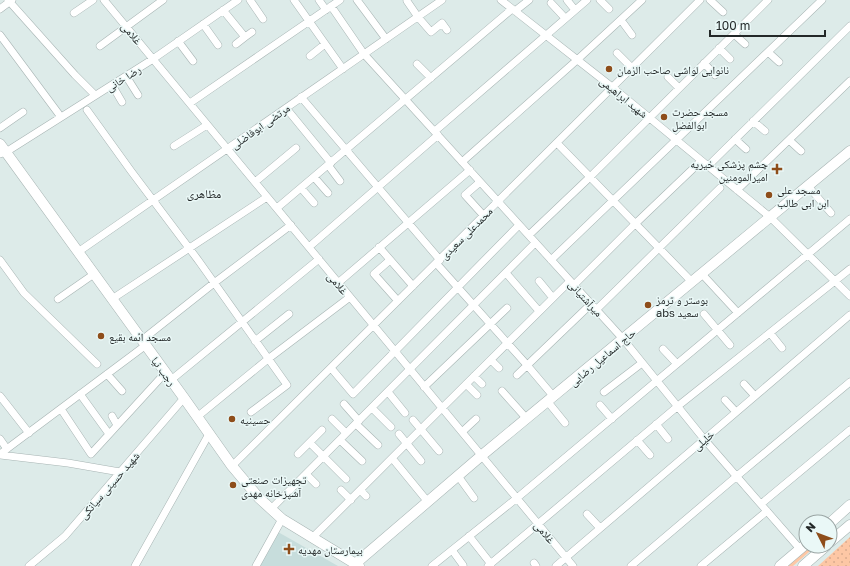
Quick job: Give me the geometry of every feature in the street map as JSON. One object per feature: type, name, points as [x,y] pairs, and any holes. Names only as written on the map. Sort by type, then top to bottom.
[{"type":"main road","name":"رجب نیا","points":[[2,150],[198,416],[232,466],[260,498],[282,519],[357,565]]},
{"type":"main road","name":"حاج اسماعیل رضایی","points":[[357,565],[481,456],[850,151]]},
{"type":"main road","points":[[838,516],[850,505]]},
{"type":"main road","points":[[838,535],[850,525]]},
{"type":"main road","points":[[780,566],[798,550]]},
{"type":"main road","points":[[803,566],[817,554]]},
{"type":"street","points":[[74,13],[93,0]]},
{"type":"street","name":"غلامی","points":[[104,0],[573,566]]},
{"type":"street","points":[[100,46],[163,0]]},
{"type":"street","name":"رضا خانی","points":[[2,150],[60,118],[153,59],[238,0]]},
{"type":"street","points":[[250,0],[263,18]]},
{"type":"street","points":[[294,0],[343,69]]},
{"type":"street","name":"میرآشتیانی","points":[[319,0],[328,8],[364,54],[623,339],[704,439],[767,511],[798,541]]},
{"type":"street","points":[[190,104],[340,0]]},
{"type":"street","points":[[357,0],[386,39]]},
{"type":"street","name":"مرتضی ابوفاضلی","points":[[78,252],[442,0]]},
{"type":"street","name":"شهید ابراهیمی","points":[[501,0],[612,87],[770,217],[850,296]]},
{"type":"street","points":[[277,208],[430,78],[513,10],[530,0]]},
{"type":"street","points":[[567,0],[575,10]]},
{"type":"street","points":[[600,0],[609,9]]},
{"type":"street","points":[[462,162],[642,0]]},
{"type":"street","name":"محمدعلی سعیدی","points":[[232,466],[700,0]]},
{"type":"street","points":[[710,0],[722,12]]},
{"type":"street","points":[[529,235],[590,177],[768,0]]},
{"type":"street","points":[[551,260],[677,141],[822,0]]},
{"type":"street","points":[[0,9],[10,1],[75,75],[95,95]]},
{"type":"street","points":[[407,1],[431,32],[442,24],[447,30]]},
{"type":"street","points":[[309,248],[378,188],[436,133],[575,10],[583,1]]},
{"type":"street","points":[[551,3],[565,18]]},
{"type":"street","points":[[223,10],[245,37]]},
{"type":"street","points":[[621,20],[632,35]]},
{"type":"street","points":[[203,24],[218,45]]},
{"type":"street","points":[[708,166],[850,26]]},
{"type":"street","points":[[236,44],[252,32]]},
{"type":"street","points":[[734,34],[745,44]]},
{"type":"street","points":[[0,35],[60,118]]},
{"type":"street","points":[[178,41],[192,61]]},
{"type":"street","points":[[310,56],[325,44]]},
{"type":"street","points":[[719,48],[730,59]]},
{"type":"street","points":[[768,52],[779,62]]},
{"type":"street","points":[[617,53],[632,68]]},
{"type":"street","points":[[704,63],[715,75]]},
{"type":"street","points":[[417,64],[430,78]]},
{"type":"street","points":[[126,76],[138,95]]},
{"type":"street","points":[[668,77],[679,88]]},
{"type":"street","points":[[737,190],[850,81]]},
{"type":"street","points":[[112,85],[122,102]]},
{"type":"street","points":[[301,97],[408,223],[458,288],[527,365],[551,399],[565,423]]},
{"type":"street","points":[[286,108],[340,180]]},
{"type":"street","points":[[87,110],[189,248],[287,385],[251,412]]},
{"type":"street","points":[[0,128],[23,112]]},
{"type":"street","points":[[753,121],[765,131]]},
{"type":"street","points":[[174,146],[207,125]]},
{"type":"street","points":[[735,139],[746,149]]},
{"type":"street","points":[[789,140],[801,151]]},
{"type":"street","points":[[557,143],[692,282]]},
{"type":"street","points":[[255,182],[296,148]]},
{"type":"street","points":[[312,538],[360,490],[375,480],[392,458],[539,311],[572,283],[701,161]]},
{"type":"street","points":[[338,283],[470,170]]},
{"type":"street","points":[[314,177],[328,193]]},
{"type":"street","points":[[480,182],[465,195],[484,216]]},
{"type":"street","points":[[808,186],[832,213]]},
{"type":"street","points":[[301,188],[314,203]]},
{"type":"street","points":[[596,310],[720,188]]},
{"type":"street","points":[[112,299],[267,197]]},
{"type":"street","points":[[432,566],[612,419],[850,219]]},
{"type":"street","points":[[0,455],[107,374],[214,283],[291,225]]},
{"type":"street","points":[[331,368],[353,394],[519,225]]},
{"type":"street","points":[[271,509],[536,243]]},
{"type":"street","points":[[379,247],[413,286]]},
{"type":"street","points":[[61,409],[91,454],[117,425],[168,376],[242,323],[319,259]]},
{"type":"street","points":[[0,260],[29,298],[96,364]]},
{"type":"street","points":[[390,260],[374,274],[398,301]]},
{"type":"street","points":[[469,536],[489,565],[656,424],[850,269]]},
{"type":"street","points":[[506,273],[539,311]]},
{"type":"street","points":[[58,299],[94,274]]},
{"type":"street","points":[[702,274],[738,313]]},
{"type":"street","points":[[539,281],[553,298]]},
{"type":"street","points":[[198,416],[268,358],[350,296]]},
{"type":"street","points":[[517,375],[591,304]]},
{"type":"street","points":[[424,387],[507,308]]},
{"type":"street","points":[[255,341],[289,314]]},
{"type":"street","points":[[704,314],[730,345]]},
{"type":"street","name":"خلیلی","points":[[556,566],[850,315]]},
{"type":"street","points":[[770,333],[782,348]]},
{"type":"street","points":[[663,349],[676,364]]},
{"type":"street","points":[[491,360],[499,368]]},
{"type":"street","points":[[604,392],[642,363]]},
{"type":"street","points":[[107,374],[122,391]]},
{"type":"street","points":[[474,376],[482,384]]},
{"type":"street","points":[[631,566],[850,382]]},
{"type":"street","points":[[466,384],[476,395]]},
{"type":"street","points":[[744,384],[755,396]]},
{"type":"street","points":[[502,391],[527,419]]},
{"type":"street","points":[[388,392],[405,413]]},
{"type":"street","points":[[80,394],[109,434]]},
{"type":"street","points":[[0,396],[29,433]]},
{"type":"street","name":"شهید حسینی سیانکی","points":[[29,566],[65,536],[184,398]]},
{"type":"street","points":[[725,400],[736,412]]},
{"type":"street","points":[[344,404],[378,445]]},
{"type":"street","points":[[600,405],[612,419]]},
{"type":"street","points":[[372,408],[390,427]]},
{"type":"street","points":[[112,416],[117,425]]},
{"type":"street","points":[[332,419],[346,433]]},
{"type":"street","points":[[462,432],[476,419]]},
{"type":"street","points":[[413,420],[439,451]]},
{"type":"street","points":[[656,424],[668,440]]},
{"type":"street","points":[[298,454],[322,430]]},
{"type":"street","points":[[761,504],[850,430]]},
{"type":"street","points":[[135,566],[209,434]]},
{"type":"street","points":[[399,434],[421,461]]},
{"type":"street","points":[[0,439],[7,449]]},
{"type":"street","points":[[340,440],[362,462]]},
{"type":"street","points":[[637,440],[650,455]]},
{"type":"street","points":[[310,443],[346,479]]},
{"type":"street","points":[[0,455],[120,472]]},
{"type":"street","points":[[392,458],[428,502]]},
{"type":"street","points":[[306,474],[316,484]]},
{"type":"street","points":[[458,476],[474,498]]},
{"type":"street","points":[[341,490],[351,500]]},
{"type":"street","points":[[360,490],[366,496]]},
{"type":"street","points":[[701,566],[767,511]]},
{"type":"street","points":[[587,514],[600,528]]},
{"type":"street","points":[[256,566],[282,519]]},
{"type":"street","points":[[452,550],[463,566]]},
{"type":"shaded area","name":"بیمارستان مهدیه","points":[[278,532],[338,566],[260,566]]},
{"type":"shaded area","points":[[850,537],[850,566],[818,566],[831,554],[838,554],[838,548]]},
{"type":"shaded area","points":[[800,554],[807,554],[793,566],[786,566]]},
{"type":"place","name":"نانوایی لواشی صاحب الزمان","points":[[609,69]]},
{"type":"place","name":"مسجد حضرت ابوالفضل","points":[[664,117]]},
{"type":"place","name":"چشم پزشکی خیریه امیرالمومنین","points":[[777,169]]},
{"type":"place","name":"مسجد علی ابن ابی طالب","points":[[769,195]]},
{"type":"place","name":"بوستر و ترمز abs سعید","points":[[648,305]]},
{"type":"place","name":"مسجد ائمه بقیع","points":[[101,336]]},
{"type":"place","name":"حسینیه","points":[[232,419]]},
{"type":"place","name":"تجهیزات صنعتی آشپزخانه مهدی","points":[[233,485]]},
{"type":"place","name":"بیمارستان مهدیه","points":[[289,549]]},
{"type":"district","name":"مظاهری","points":[[204,193]]}]
